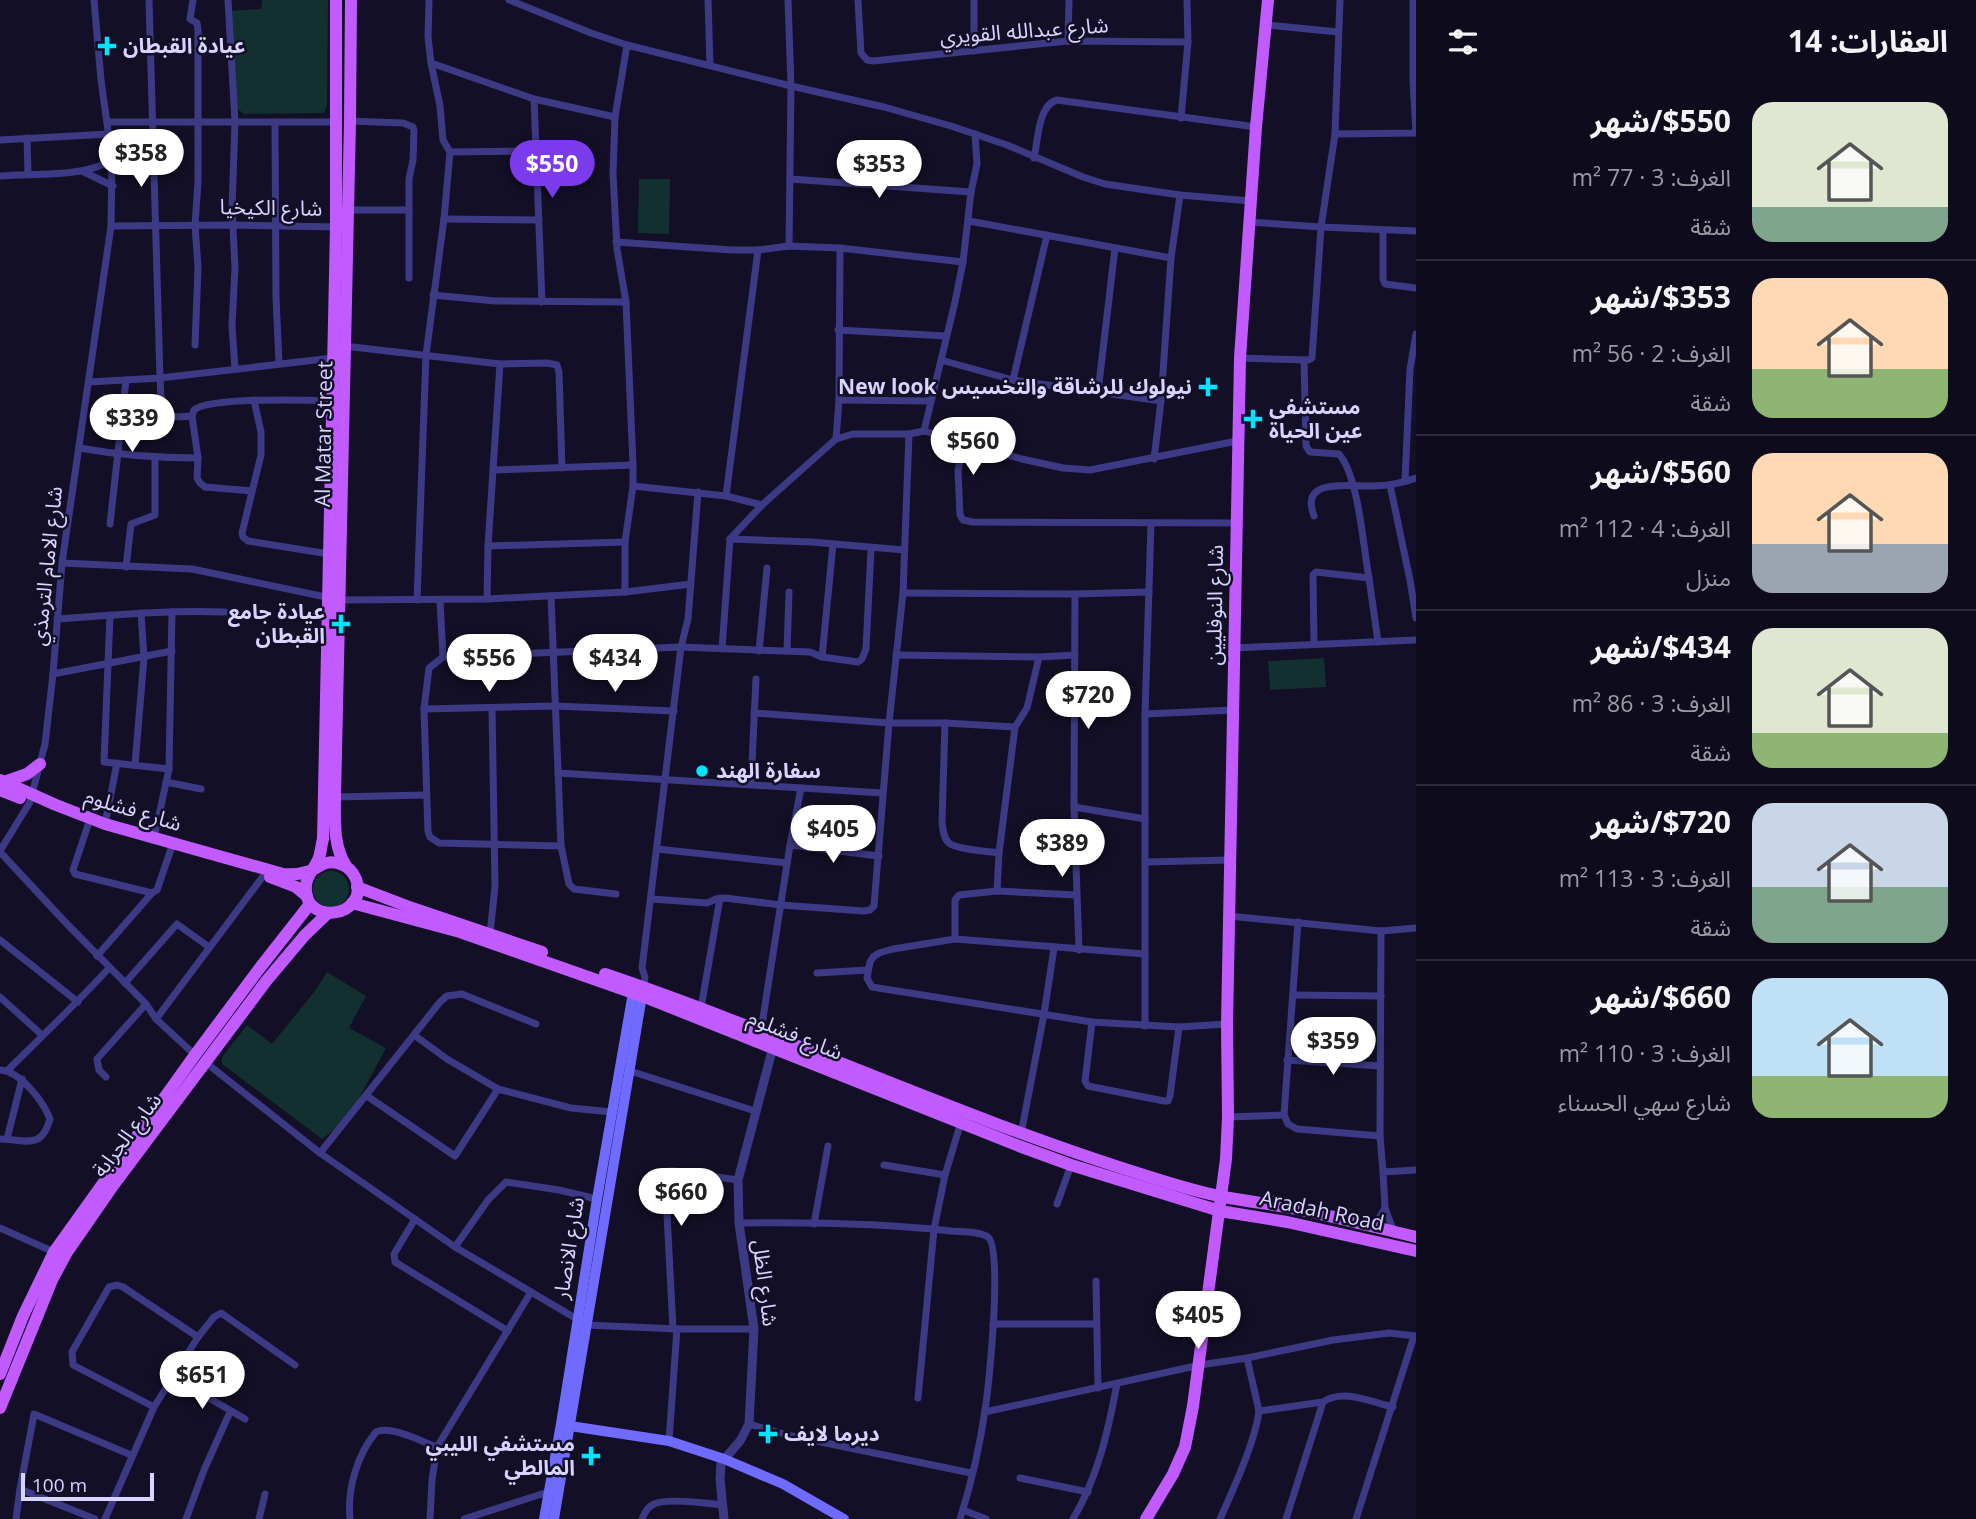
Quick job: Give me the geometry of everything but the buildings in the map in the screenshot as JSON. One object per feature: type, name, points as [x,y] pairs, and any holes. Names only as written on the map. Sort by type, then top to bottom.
[{"type":"main road","points":[[336,0],[336,122],[342,227]]},
{"type":"main road","name":"Al Matar Street","points":[[346,866],[340,857],[335,836],[334,598],[337,350],[342,227],[348,210],[351,0]]},
{"type":"main road","name":"شارع النوفليين","points":[[1146,1519],[1173,1474],[1185,1447],[1200,1364],[1222,1197],[1228,1117],[1227,1024],[1240,358],[1268,0]]},
{"type":"main road","points":[[309,900],[306,882],[320,853],[323,839],[334,598],[329,554],[332,401],[337,350]]},
{"type":"main road","points":[[1,784],[27,774],[40,764]]},
{"type":"main road","name":"شارع فشلوم","points":[[1,784],[31,798],[105,824],[261,871]]},
{"type":"main road","name":"شارع فشلوم","points":[[31,798],[52,812],[88,825],[261,871]]},
{"type":"main road","points":[[332,862],[346,866],[356,879],[356,895],[345,909],[328,913],[321,911],[296,887],[261,871],[295,875],[332,862]]},
{"type":"main road","name":"شارع فشلوم","points":[[357,887],[639,990],[774,1048],[1071,1165],[1222,1197]]},
{"type":"main road","name":"شارع الجرابة","points":[[0,1408],[59,1265],[259,969],[309,900]]},
{"type":"main road","name":"شارع فشلوم","points":[[352,903],[460,932],[701,1008],[1220,1210]]},
{"type":"main road","name":"شارع الجرابة","points":[[200,1058],[284,959],[328,913]]},
{"type":"main road","name":"شارع الانصار","points":[[544,1519],[629,1071],[639,990]]},
{"type":"main road","name":"شارع الانصار","points":[[554,1519],[570,1426],[597,1199],[612,1112],[639,990]]},
{"type":"main road","name":"شارع الجرابة","points":[[0,1374],[23,1316],[54,1252],[81,1213],[146,1134]]},
{"type":"main road","name":"Aradah Road","points":[[1222,1197],[1292,1208],[1416,1237]]},
{"type":"main road","name":"Aradah Road","points":[[1220,1210],[1416,1251]]},
{"type":"main road","points":[[570,1426],[669,1441],[724,1459],[783,1484],[844,1519]]},
{"type":"street","name":"شارع الامام الترمذي","points":[[0,851],[2,841],[31,798],[45,744],[62,563],[111,226],[112,160],[94,0]]},
{"type":"street","points":[[149,0],[163,409],[165,414],[170,416],[192,416]]},
{"type":"street","points":[[193,0],[190,19],[197,23],[198,30],[198,182],[195,225],[198,255],[195,345]]},
{"type":"street","points":[[228,0],[235,122],[232,208],[235,268],[232,326],[235,369]]},
{"type":"street","points":[[417,600],[426,355],[450,152],[443,140],[440,106],[431,63],[429,0]]},
{"type":"street","points":[[509,0],[627,45],[884,107],[975,134],[1105,184],[1180,195],[1251,201]]},
{"type":"street","points":[[534,0],[535,10]]},
{"type":"street","points":[[708,0],[710,65]]},
{"type":"street","points":[[788,0],[791,86],[789,246]]},
{"type":"street","name":"شارع عبدالله القويري","points":[[858,0],[861,53],[873,61],[1068,41],[1188,42]]},
{"type":"street","points":[[974,0],[974,51]]},
{"type":"street","points":[[1068,41],[1069,0]]},
{"type":"street","points":[[1181,118],[1188,42],[1188,0]]},
{"type":"street","points":[[1240,358],[1312,359],[1321,227],[1335,134],[1340,0]]},
{"type":"street","points":[[1335,134],[1416,133],[1413,0]]},
{"type":"street","points":[[1267,25],[1338,32]]},
{"type":"street","points":[[625,592],[625,542],[633,486],[633,465],[625,302],[616,242],[613,174],[615,117],[627,45]]},
{"type":"street","points":[[431,63],[534,99],[615,117]]},
{"type":"street","points":[[534,99],[542,302]]},
{"type":"street","points":[[1034,158],[1044,111],[1052,101],[1256,127]]},
{"type":"street","points":[[350,121],[403,123],[413,128],[409,179],[409,278]]},
{"type":"street","points":[[108,122],[336,122]]},
{"type":"street","points":[[275,122],[279,363]]},
{"type":"street","points":[[0,140],[109,134]]},
{"type":"street","points":[[924,431],[962,262],[977,164],[975,134]]},
{"type":"street","points":[[27,138],[29,174]]},
{"type":"street","points":[[450,152],[536,150]]},
{"type":"street","points":[[0,176],[83,172],[112,160]]},
{"type":"street","points":[[83,172],[113,186]]},
{"type":"street","points":[[790,180],[971,192]]},
{"type":"street","points":[[1154,458],[1161,401],[1171,258],[1180,195]]},
{"type":"street","points":[[348,210],[409,210]]},
{"type":"street","points":[[444,219],[539,220]]},
{"type":"street","points":[[969,221],[1171,258]]},
{"type":"street","points":[[1249,222],[1416,231]]},
{"type":"street","name":"شارع الكيخيا","points":[[111,226],[342,227]]},
{"type":"street","points":[[1382,231],[1385,284],[1416,288]]},
{"type":"street","points":[[1013,380],[1047,235]]},
{"type":"street","points":[[616,242],[713,249],[758,250],[789,246],[840,248],[962,262]]},
{"type":"street","points":[[836,439],[839,400],[840,248]]},
{"type":"street","points":[[1098,391],[1115,248]]},
{"type":"street","points":[[726,496],[758,250]]},
{"type":"street","points":[[433,295],[495,301],[625,302]]},
{"type":"street","points":[[838,330],[947,336]]},
{"type":"street","points":[[1405,481],[1416,334]]},
{"type":"street","points":[[89,382],[160,378],[235,369],[279,363],[337,350],[426,355],[500,364],[547,363],[558,368],[562,468]]},
{"type":"street","points":[[941,360],[1013,380],[1161,401]]},
{"type":"street","points":[[1304,360],[1308,450],[1314,453],[1339,454],[1353,485],[1378,642]]},
{"type":"street","points":[[488,599],[488,545],[500,364]]},
{"type":"street","points":[[110,524],[126,380]]},
{"type":"street","points":[[254,400],[262,444],[242,533],[244,539],[329,554]]},
{"type":"street","points":[[252,491],[202,485],[197,478],[198,458],[192,416],[197,407],[254,400],[332,401]]},
{"type":"street","points":[[839,400],[930,401]]},
{"type":"street","points":[[722,649],[730,539],[762,505],[836,439],[862,433],[909,434],[924,431],[1022,459],[1078,470],[1099,469],[1237,441]]},
{"type":"street","points":[[652,899],[707,903],[720,898],[863,911],[870,910],[875,904],[895,655],[903,593],[909,434]]},
{"type":"street","points":[[963,443],[958,471],[960,514],[963,520],[1236,523]]},
{"type":"street","points":[[79,448],[117,455],[198,458]]},
{"type":"street","points":[[126,566],[131,524],[155,515],[155,458]]},
{"type":"street","points":[[493,470],[633,465]]},
{"type":"street","points":[[1314,516],[1310,500],[1321,489],[1330,486],[1390,485],[1416,478]]},
{"type":"street","points":[[1390,485],[1413,579],[1416,618]]},
{"type":"street","points":[[633,486],[726,496],[762,505]]},
{"type":"street","points":[[639,990],[645,977],[642,968],[664,779],[681,647],[688,619],[698,492]]},
{"type":"street","points":[[1145,1026],[1145,714],[1151,523]]},
{"type":"street","points":[[730,539],[904,550]]},
{"type":"street","points":[[488,545],[625,542]]},
{"type":"street","points":[[822,657],[833,544]]},
{"type":"street","points":[[561,846],[495,846],[433,841],[428,832],[424,725],[429,668],[443,657],[681,647],[810,652],[822,657],[857,662],[862,659],[866,649],[871,549]]},
{"type":"street","points":[[62,563],[192,569],[334,598],[440,601],[625,592],[691,584]]},
{"type":"street","points":[[760,652],[767,568]]},
{"type":"street","points":[[1314,645],[1313,573],[1369,579]]},
{"type":"street","points":[[787,651],[789,592]]},
{"type":"street","points":[[903,593],[1149,592]]},
{"type":"street","points":[[1074,594],[1074,807],[1079,950]]},
{"type":"street","points":[[551,596],[561,846],[569,884],[574,889],[616,894]]},
{"type":"street","points":[[440,601],[443,657]]},
{"type":"street","points":[[57,619],[172,612],[225,612]]},
{"type":"street","points":[[154,838],[169,769],[172,612]]},
{"type":"street","points":[[135,765],[144,658],[141,614]]},
{"type":"street","points":[[110,615],[104,762],[169,769]]},
{"type":"street","points":[[1233,648],[1416,640]]},
{"type":"street","points":[[53,674],[172,651]]},
{"type":"street","points":[[895,655],[1074,655]]},
{"type":"street","points":[[997,891],[999,853],[1015,727],[1027,708],[1039,657]]},
{"type":"street","points":[[751,785],[756,680]]},
{"type":"street","points":[[424,709],[555,706],[674,711]]},
{"type":"street","points":[[491,934],[495,890],[492,708]]},
{"type":"street","points":[[424,725],[434,709]]},
{"type":"street","points":[[1145,714],[1233,710]]},
{"type":"street","points":[[754,713],[889,723],[1015,727]]},
{"type":"street","points":[[945,723],[942,822],[944,835],[955,845],[999,853]]},
{"type":"street","points":[[105,824],[117,763]]},
{"type":"street","points":[[558,773],[883,793]]},
{"type":"street","points":[[166,782],[201,789]]},
{"type":"street","points":[[761,1031],[801,788]]},
{"type":"street","points":[[335,797],[426,795]]},
{"type":"street","points":[[1074,807],[1145,819]]},
{"type":"street","points":[[88,825],[73,873],[152,893]]},
{"type":"street","points":[[790,845],[879,856]]},
{"type":"street","points":[[97,956],[157,890],[171,849]]},
{"type":"street","points":[[657,849],[787,863]]},
{"type":"street","points":[[0,851],[97,956],[146,1004],[156,1019],[200,1058],[320,1153],[455,1247],[582,1322],[675,1329],[754,1329]]},
{"type":"street","points":[[1145,862],[1230,860]]},
{"type":"street","points":[[156,1019],[261,871]]},
{"type":"street","points":[[955,939],[956,898],[963,894],[997,891],[1076,895]]},
{"type":"street","points":[[701,1008],[720,898]]},
{"type":"street","points":[[1229,916],[1381,930],[1416,928]]},
{"type":"street","points":[[1298,922],[1283,1115],[1288,1124],[1297,1129],[1380,1136]]},
{"type":"street","points":[[125,983],[177,924],[209,947]]},
{"type":"street","points":[[1381,930],[1380,1136],[1385,1208],[1394,1232]]},
{"type":"street","points":[[1145,954],[955,939],[879,953],[873,957],[867,970],[867,981],[872,987],[1092,1022],[1179,1027],[1227,1024]]},
{"type":"street","points":[[0,940],[78,1002]]},
{"type":"street","points":[[1020,1134],[1054,948]]},
{"type":"street","points":[[22,1079],[4,1139],[29,1142],[38,1140],[49,1123],[49,1117],[22,1079],[4,1070],[78,1002],[109,968]]},
{"type":"street","points":[[817,973],[867,970]]},
{"type":"street","points":[[1293,995],[1381,996]]},
{"type":"street","points":[[320,1153],[447,996],[468,996],[536,1024]]},
{"type":"street","points":[[0,997],[42,1035]]},
{"type":"street","points":[[106,1077],[99,1070],[97,1059],[146,1004]]},
{"type":"street","points":[[1092,1022],[1085,1081],[1088,1086],[1164,1101],[1168,1101],[1170,1096],[1179,1027]]},
{"type":"street","points":[[414,1035],[447,1059],[498,1089],[571,1108],[612,1112]]},
{"type":"street","name":"شارع الظل","points":[[749,1424],[754,1329],[739,1223],[738,1180],[774,1048]]},
{"type":"street","points":[[1287,1060],[1380,1066]]},
{"type":"street","points":[[629,1071],[755,1111]]},
{"type":"street","points":[[367,1096],[455,1156],[498,1089]]},
{"type":"street","points":[[1228,1117],[1283,1115]]},
{"type":"street","points":[[918,1398],[934,1229],[961,1122]]},
{"type":"street","points":[[814,1224],[828,1146]]},
{"type":"street","points":[[884,1165],[946,1175]]},
{"type":"street","points":[[1057,1204],[1071,1165]]},
{"type":"street","points":[[1383,1172],[1416,1170]]},
{"type":"street","points":[[669,1441],[675,1329],[665,1176],[668,1171],[675,1171],[738,1180]]},
{"type":"street","points":[[455,1247],[488,1200],[506,1182],[559,1189],[597,1199]]},
{"type":"street","points":[[1371,1226],[1385,1208]]},
{"type":"street","points":[[415,1219],[394,1254],[395,1262],[508,1331]]},
{"type":"street","points":[[739,1223],[934,1229],[978,1234],[986,1236],[992,1242],[995,1272],[993,1324],[985,1412],[960,1519]]},
{"type":"street","points":[[0,1228],[54,1252]]},
{"type":"street","points":[[1096,1281],[1098,1388]]},
{"type":"street","points":[[154,1407],[73,1365],[72,1352],[109,1287],[123,1287],[198,1337]]},
{"type":"street","points":[[430,1519],[437,1447],[531,1292]]},
{"type":"street","points":[[105,1519],[154,1407],[198,1337],[216,1315],[221,1313],[295,1364]]},
{"type":"street","points":[[993,1324],[1096,1324]]},
{"type":"street","points":[[985,1412],[1200,1364],[1247,1358],[1368,1334],[1415,1336],[1356,1519]]},
{"type":"street","points":[[1220,1519],[1246,1455],[1259,1411],[1247,1358]]},
{"type":"street","points":[[173,1377],[245,1419]]},
{"type":"street","points":[[1073,1519],[1088,1492],[1102,1454],[1117,1384]]},
{"type":"street","points":[[1259,1411],[1346,1396],[1392,1407]]},
{"type":"street","points":[[1286,1519],[1323,1402]]},
{"type":"street","points":[[186,1519],[230,1412]]},
{"type":"street","points":[[16,1519],[34,1414],[131,1455]]},
{"type":"street","points":[[724,1519],[721,1463],[740,1441],[749,1424],[787,1435],[971,1473]]},
{"type":"street","points":[[350,1519],[352,1481],[360,1458],[376,1432],[380,1429],[390,1430],[437,1447]]},
{"type":"street","points":[[1020,1478],[1088,1492]]},
{"type":"street","points":[[20,1489],[95,1519]]},
{"type":"street","points":[[464,1519],[548,1492]]},
{"type":"street","points":[[259,1519],[265,1494]]},
{"type":"street","points":[[642,1519],[648,1508],[655,1503],[693,1502],[722,1505]]},
{"type":"street","points":[[963,1510],[986,1519]]},
{"type":"green space","points":[[262,0],[328,0],[327,105],[324,113],[244,114],[234,106],[230,11],[261,9]]},
{"type":"green space","points":[[639,179],[670,179],[669,234],[638,233]]},
{"type":"green space","points":[[1324,658],[1326,687],[1270,690],[1268,661]]},
{"type":"green space","points":[[331,871],[344,876],[349,889],[344,902],[331,907],[318,902],[313,889],[318,876]]},
{"type":"green space","points":[[327,972],[366,996],[349,1028],[386,1048],[348,1119],[322,1139],[222,1064],[222,1057],[247,1025],[272,1044]]},
{"type":"place","name":"عيادة القبطان","points":[[107,46]]},
{"type":"place","name":"New look نيولوك للرشاقة والتخسيس","points":[[1208,387]]},
{"type":"place","name":"مستشفى عين الحياة","points":[[1253,419]]},
{"type":"place","name":"عيادة جامع القبطان","points":[[341,624]]},
{"type":"place","name":"سفارة الهند","points":[[702,771]]},
{"type":"place","name":"ديرما لايف","points":[[768,1434]]},
{"type":"place","name":"مستشفي الليبي المالطي","points":[[591,1456]]}]
